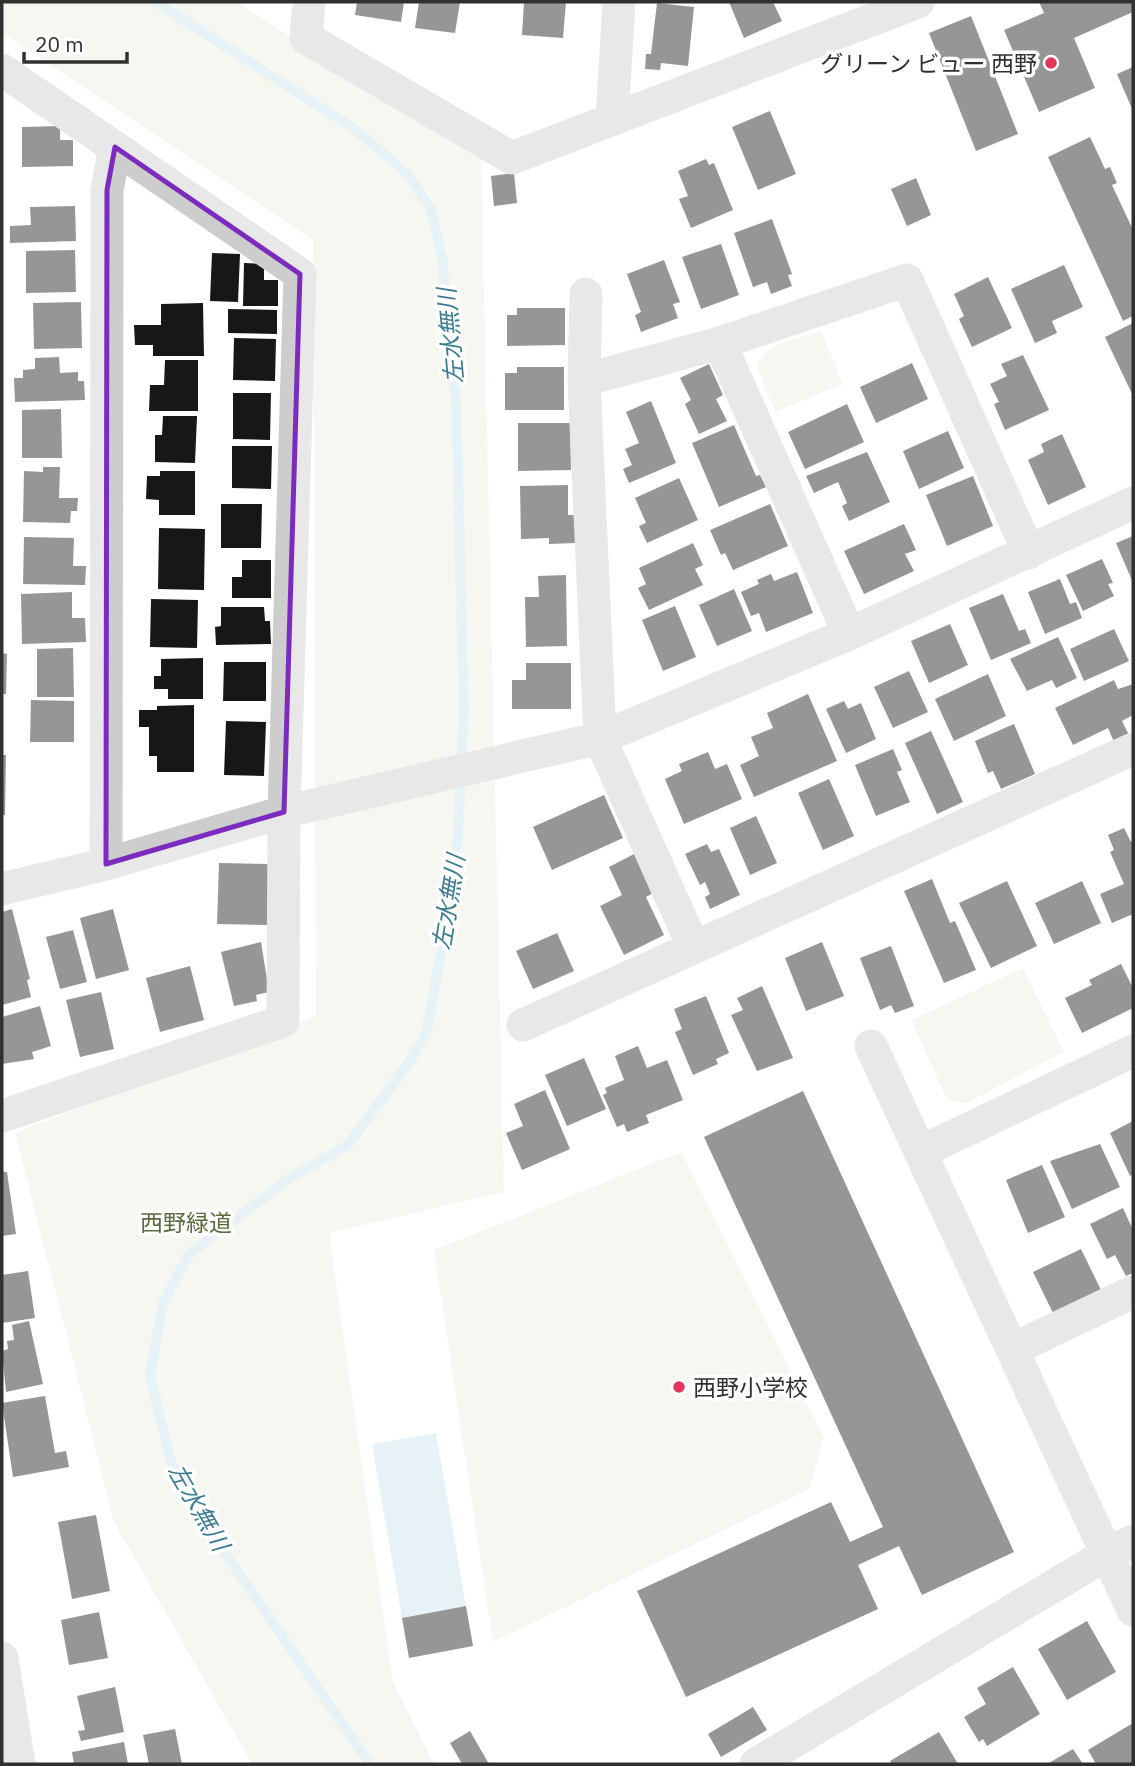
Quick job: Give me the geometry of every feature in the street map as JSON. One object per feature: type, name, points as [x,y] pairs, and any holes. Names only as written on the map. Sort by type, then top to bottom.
[{"type":"street","points":[[309,2],[306,38],[512,158],[918,2]]},
{"type":"street","points":[[612,120],[619,2]]},
{"type":"street","points":[[2,70],[300,274],[284,812],[283,1021],[2,1116]]},
{"type":"street","points":[[106,864],[107,190],[115,148]]},
{"type":"street","points":[[584,380],[720,343],[906,280],[1029,553]]},
{"type":"street","points":[[586,294],[584,380],[600,738],[693,946]]},
{"type":"street","points":[[720,343],[849,634]]},
{"type":"street","points":[[2,889],[106,864],[284,812],[600,738],[849,634],[1133,503]]},
{"type":"street","points":[[523,1025],[1133,749]]},
{"type":"street","points":[[871,1046],[1013,1349],[1120,1548],[1133,1610]]},
{"type":"street","points":[[920,1152],[1133,1051]]},
{"type":"street","points":[[1013,1349],[1133,1292]]},
{"type":"street","points":[[756,1764],[1120,1548]]},
{"type":"street","points":[[2,1658],[19,1764]]},
{"type":"highlighted area","points":[[115,147],[300,274],[284,812],[106,864],[107,190]]},
{"type":"green space","name":"西野緑道","points":[[2,2],[237,2],[481,159],[504,1192],[329,1233],[393,1682],[434,1764],[252,1764],[114,1522],[15,1133],[316,1016],[313,240],[2,33]]},
{"type":"green space","points":[[821,331],[843,384],[775,412],[757,367],[761,359],[774,347]]},
{"type":"green space","points":[[1023,968],[1064,1052],[966,1103],[947,1099],[911,1020]]},
{"type":"green space","points":[[681,1152],[824,1438],[809,1489],[493,1642],[434,1250]]},
{"type":"water","points":[[436,1433],[466,1606],[402,1618],[372,1444]]},
{"type":"building","points":[[357,2],[404,2],[401,22],[355,15]]},
{"type":"building","points":[[419,2],[460,2],[455,33],[415,28]]},
{"type":"building","points":[[524,2],[566,2],[563,38],[522,35]]},
{"type":"building","points":[[729,2],[773,2],[782,21],[744,38]]},
{"type":"building","name":"グリーン ビュー 西野","points":[[1039,2],[1133,2],[1133,12],[1074,38],[1095,88],[1039,112],[1004,30],[1044,13]]},
{"type":"building","points":[[657,3],[694,7],[688,66],[661,63],[660,70],[645,69],[646,54],[651,54]]},
{"type":"building","points":[[971,16],[1018,134],[976,151],[929,33]]},
{"type":"building","points":[[1133,67],[1133,111],[1117,74]]},
{"type":"building","points":[[770,111],[796,174],[758,190],[732,127]]},
{"type":"building","points":[[60,126],[60,140],[73,140],[73,166],[22,167],[22,127]]},
{"type":"building","points":[[1090,137],[1105,169],[1110,167],[1117,183],[1112,185],[1133,230],[1133,316],[1123,321],[1048,157]]},
{"type":"building","points":[[706,159],[709,165],[714,163],[733,210],[691,228],[679,199],[688,196],[678,171]]},
{"type":"building","points":[[514,173],[517,203],[494,206],[491,176]]},
{"type":"building","points":[[916,178],[931,215],[907,226],[891,189]]},
{"type":"building","points":[[75,206],[76,241],[10,243],[10,226],[31,225],[30,207]]},
{"type":"building","points":[[772,219],[792,274],[788,275],[792,286],[771,294],[767,282],[753,287],[734,233]]},
{"type":"building","points":[[721,244],[739,295],[701,309],[682,257]]},
{"type":"building","points":[[75,250],[76,292],[26,293],[26,251]]},
{"type":"building","points":[[212,253],[240,254],[238,302],[210,301]]},
{"type":"building","points":[[664,260],[680,302],[673,304],[678,318],[641,332],[635,315],[641,312],[627,274]]},
{"type":"building","points":[[244,263],[264,264],[264,280],[278,280],[278,306],[243,306]]},
{"type":"building","points":[[1064,265],[1083,307],[1052,321],[1057,333],[1035,343],[1011,289]]},
{"type":"building","points":[[988,277],[1012,328],[972,347],[959,319],[964,316],[954,294]]},
{"type":"building","points":[[81,302],[82,348],[34,349],[33,303]]},
{"type":"building","points":[[203,303],[204,356],[153,356],[153,345],[135,345],[134,325],[161,325],[161,304]]},
{"type":"building","points":[[517,308],[565,308],[565,345],[507,346],[507,315],[517,315]]},
{"type":"building","points":[[228,309],[277,310],[277,334],[228,333]]},
{"type":"building","points":[[1133,323],[1133,396],[1105,337]]},
{"type":"building","points":[[234,338],[276,339],[275,381],[233,380]]},
{"type":"building","points":[[1023,355],[1049,410],[1005,430],[994,404],[999,402],[990,384],[1007,376],[1001,364]]},
{"type":"building","points":[[59,357],[60,373],[78,372],[78,381],[84,381],[85,400],[15,402],[14,378],[23,378],[23,370],[35,369],[35,358]]},
{"type":"building","points":[[165,360],[198,360],[198,411],[149,411],[150,385],[164,385]]},
{"type":"building","points":[[912,363],[928,399],[876,423],[860,387]]},
{"type":"building","points":[[709,364],[723,395],[716,399],[727,421],[699,434],[685,404],[691,400],[680,378]]},
{"type":"building","points":[[517,367],[564,367],[564,410],[505,410],[505,373],[517,373]]},
{"type":"building","points":[[233,393],[271,393],[270,440],[233,439]]},
{"type":"building","points":[[651,401],[676,463],[629,483],[623,469],[632,465],[625,449],[639,443],[626,412]]},
{"type":"building","points":[[847,404],[864,442],[805,469],[788,432]]},
{"type":"building","points":[[61,409],[62,458],[22,458],[22,410]]},
{"type":"building","points":[[163,416],[197,416],[195,463],[155,462],[155,435],[162,435]]},
{"type":"building","points":[[518,423],[570,423],[571,470],[518,471]]},
{"type":"building","points":[[734,425],[756,476],[760,475],[766,487],[719,507],[692,443]]},
{"type":"building","points":[[948,431],[964,468],[919,489],[903,451]]},
{"type":"building","points":[[1062,434],[1086,487],[1048,505],[1028,460],[1044,452],[1041,444]]},
{"type":"building","points":[[232,446],[272,446],[271,489],[232,488]]},
{"type":"building","points":[[867,452],[890,502],[849,521],[842,506],[847,503],[838,482],[814,493],[806,476]]},
{"type":"building","points":[[43,467],[60,467],[59,498],[78,498],[77,511],[71,511],[70,523],[23,522],[24,471],[43,472]]},
{"type":"building","points":[[160,471],[195,471],[195,515],[159,515],[159,500],[146,499],[147,476],[160,476]]},
{"type":"building","points":[[973,476],[993,526],[947,546],[926,495]]},
{"type":"building","points":[[679,478],[698,520],[647,543],[639,526],[646,523],[635,498]]},
{"type":"building","points":[[568,485],[568,515],[575,515],[576,543],[549,544],[549,538],[521,539],[520,486]]},
{"type":"building","points":[[221,504],[262,504],[261,548],[221,548]]},
{"type":"building","points":[[770,504],[788,546],[733,570],[725,553],[721,555],[710,530]]},
{"type":"building","points":[[904,524],[916,550],[905,554],[914,571],[864,594],[844,551]]},
{"type":"building","points":[[159,528],[205,529],[204,590],[158,589]]},
{"type":"building","points":[[1133,536],[1133,583],[1116,543]]},
{"type":"building","points":[[24,537],[74,538],[73,566],[86,566],[85,585],[23,584]]},
{"type":"building","points":[[693,543],[703,565],[695,569],[703,585],[649,610],[638,588],[646,584],[639,568]]},
{"type":"building","points":[[1102,559],[1113,583],[1108,584],[1114,596],[1083,611],[1066,575]]},
{"type":"building","points":[[242,560],[271,560],[271,598],[232,598],[232,577],[242,577]]},
{"type":"building","points":[[797,572],[813,613],[766,632],[759,613],[751,616],[741,592],[759,584],[757,580],[771,574],[774,581]]},
{"type":"building","points":[[566,575],[567,646],[526,647],[525,597],[539,597],[538,576]]},
{"type":"building","points":[[1060,579],[1070,604],[1076,602],[1082,618],[1045,634],[1028,592]]},
{"type":"building","points":[[734,589],[752,631],[717,646],[699,605]]},
{"type":"building","points":[[72,592],[72,618],[85,618],[86,642],[22,644],[21,594]]},
{"type":"building","points":[[1003,594],[1019,631],[1025,629],[1031,643],[991,660],[969,608]]},
{"type":"building","points":[[151,599],[198,600],[197,648],[150,647]]},
{"type":"building","points":[[675,606],[696,657],[663,671],[642,620]]},
{"type":"building","points":[[221,607],[264,607],[265,621],[270,621],[271,644],[216,645],[215,627],[221,626]]},
{"type":"building","points":[[950,624],[968,665],[929,683],[911,641]]},
{"type":"building","points":[[1114,629],[1129,661],[1084,681],[1070,649]]},
{"type":"building","points":[[1058,637],[1077,678],[1056,688],[1052,680],[1027,691],[1010,659]]},
{"type":"building","points":[[73,648],[74,697],[37,697],[37,649]]},
{"type":"building","points":[[2,653],[7,654],[6,694],[2,694]]},
{"type":"building","points":[[203,658],[203,699],[168,699],[168,689],[154,689],[154,676],[161,676],[161,659]]},
{"type":"building","points":[[224,662],[266,662],[266,701],[223,701]]},
{"type":"building","points":[[526,663],[571,663],[571,709],[512,709],[512,680],[526,680]]},
{"type":"building","points":[[909,671],[928,712],[893,728],[874,687]]},
{"type":"building","points":[[988,674],[1006,716],[954,741],[935,699]]},
{"type":"building","points":[[1114,680],[1118,689],[1133,684],[1133,715],[1122,721],[1129,735],[1114,742],[1108,728],[1073,745],[1055,708]]},
{"type":"building","points":[[808,694],[837,761],[754,797],[740,765],[759,756],[751,737],[773,728],[767,713]]},
{"type":"building","points":[[31,700],[74,701],[74,742],[30,742]]},
{"type":"building","points":[[844,701],[848,709],[861,703],[876,739],[846,753],[826,709]]},
{"type":"building","points":[[194,705],[194,772],[157,772],[157,756],[149,756],[149,727],[139,727],[139,710],[157,710],[157,706]]},
{"type":"building","points":[[226,721],[266,722],[264,776],[224,775]]},
{"type":"building","points":[[1014,724],[1035,774],[1001,789],[993,771],[988,773],[975,741]]},
{"type":"building","points":[[931,731],[963,802],[937,814],[905,743]]},
{"type":"building","points":[[893,749],[902,770],[897,772],[910,802],[876,816],[855,765]]},
{"type":"building","points":[[708,752],[715,769],[727,764],[742,799],[684,824],[665,779],[682,771],[679,764]]},
{"type":"building","points":[[2,755],[6,755],[5,815],[2,815]]},
{"type":"building","points":[[829,779],[854,836],[823,850],[798,793]]},
{"type":"building","points":[[604,795],[623,838],[552,870],[533,827]]},
{"type":"building","points":[[756,816],[777,863],[750,875],[730,828]]},
{"type":"building","points":[[1124,828],[1131,842],[1133,841],[1133,914],[1112,923],[1100,894],[1124,884],[1110,852],[1114,850],[1108,835]]},
{"type":"building","points":[[707,844],[711,852],[719,849],[740,895],[710,909],[705,897],[710,894],[705,882],[700,885],[685,854]]},
{"type":"building","points":[[636,853],[655,892],[646,897],[664,935],[624,955],[600,906],[622,895],[609,867]]},
{"type":"building","points":[[219,863],[269,864],[267,925],[217,924]]},
{"type":"building","points":[[932,879],[950,923],[955,921],[976,970],[944,983],[904,891]]},
{"type":"building","points":[[1007,881],[1037,946],[991,968],[959,903]]},
{"type":"building","points":[[1082,881],[1101,923],[1054,944],[1035,903]]},
{"type":"building","points":[[12,909],[30,979],[27,980],[31,997],[2,1005],[2,912]]},
{"type":"building","points":[[113,909],[129,970],[96,979],[80,918]]},
{"type":"building","points":[[73,930],[87,982],[60,989],[46,937]]},
{"type":"building","points":[[557,933],[574,971],[533,989],[516,951]]},
{"type":"building","points":[[261,942],[269,992],[256,995],[257,1001],[234,1006],[221,952]]},
{"type":"building","points":[[822,942],[844,996],[806,1011],[785,958]]},
{"type":"building","points":[[891,946],[914,1006],[895,1013],[891,1005],[880,1010],[860,958]]},
{"type":"building","points":[[1121,964],[1133,988],[1133,1008],[1082,1033],[1065,998],[1092,985],[1089,980]]},
{"type":"building","points":[[190,966],[204,1020],[160,1032],[146,978]]},
{"type":"building","points":[[762,986],[793,1058],[757,1071],[731,1015],[743,1010],[737,998]]},
{"type":"building","points":[[101,992],[114,1049],[80,1057],[66,1000]]},
{"type":"building","points":[[706,996],[729,1053],[716,1059],[718,1064],[693,1075],[675,1032],[682,1029],[674,1009]]},
{"type":"building","points":[[40,1006],[51,1046],[32,1052],[34,1059],[2,1064],[2,1017]]},
{"type":"building","points":[[638,1046],[647,1068],[667,1060],[683,1100],[646,1115],[649,1123],[627,1132],[624,1124],[617,1127],[603,1095],[607,1093],[605,1088],[624,1080],[615,1056]]},
{"type":"building","points":[[584,1058],[606,1109],[567,1126],[545,1075]]},
{"type":"building","points":[[545,1090],[570,1149],[522,1170],[506,1133],[523,1126],[514,1104]]},
{"type":"building","points":[[803,1091],[1014,1552],[922,1595],[899,1546],[858,1565],[878,1609],[686,1697],[637,1591],[831,1502],[850,1542],[883,1527],[704,1137]]},
{"type":"building","points":[[1133,1121],[1133,1174],[1130,1176],[1110,1133]]},
{"type":"building","points":[[1100,1144],[1120,1187],[1072,1209],[1050,1161]]},
{"type":"building","points":[[1042,1165],[1065,1217],[1028,1233],[1006,1180]]},
{"type":"building","points":[[2,1172],[7,1172],[16,1234],[2,1236]]},
{"type":"building","points":[[1123,1208],[1133,1230],[1133,1273],[1126,1276],[1115,1255],[1107,1259],[1090,1224]]},
{"type":"building","points":[[1081,1249],[1101,1290],[1053,1313],[1033,1272]]},
{"type":"building","points":[[28,1271],[35,1318],[2,1323],[2,1275]]},
{"type":"building","points":[[29,1321],[43,1384],[6,1392],[2,1351],[8,1349],[7,1341],[14,1340],[12,1325]]},
{"type":"building","points":[[45,1396],[55,1453],[66,1451],[69,1467],[13,1477],[2,1403]]},
{"type":"building","points":[[96,1515],[110,1591],[72,1599],[58,1522]]},
{"type":"building","points":[[466,1606],[473,1646],[409,1658],[402,1618]]},
{"type":"building","points":[[99,1612],[108,1658],[69,1665],[61,1620]]},
{"type":"building","points":[[1087,1621],[1116,1672],[1067,1700],[1038,1649]]},
{"type":"building","points":[[1013,1667],[1040,1714],[987,1746],[983,1739],[979,1742],[964,1717],[986,1704],[977,1688]]},
{"type":"building","points":[[115,1687],[124,1732],[81,1741],[78,1731],[85,1730],[77,1696]]},
{"type":"building","points":[[753,1707],[767,1730],[721,1757],[708,1734]]},
{"type":"building","points":[[1133,1723],[1133,1764],[1096,1764],[1088,1750]]},
{"type":"building","points":[[175,1729],[182,1764],[149,1764],[143,1735]]},
{"type":"building","points":[[470,1731],[489,1764],[462,1764],[450,1743]]},
{"type":"building","points":[[939,1732],[958,1764],[892,1764],[890,1761]]},
{"type":"building","points":[[124,1742],[128,1764],[74,1764],[72,1752]]},
{"type":"building","points":[[1073,1749],[1083,1764],[1047,1764]]},
{"type":"waterway","name":"左水無川","points":[[156,2],[356,130],[408,175],[431,209],[442,257],[456,403],[464,710],[456,866],[427,1031],[412,1058],[348,1145],[290,1178],[188,1255],[163,1303],[150,1376],[171,1462],[205,1524],[370,1764]]},
{"type":"place","name":"グリーン ビュー 西野","points":[[1051,63]]},
{"type":"place","name":"西野小学校","points":[[679,1387]]}]
